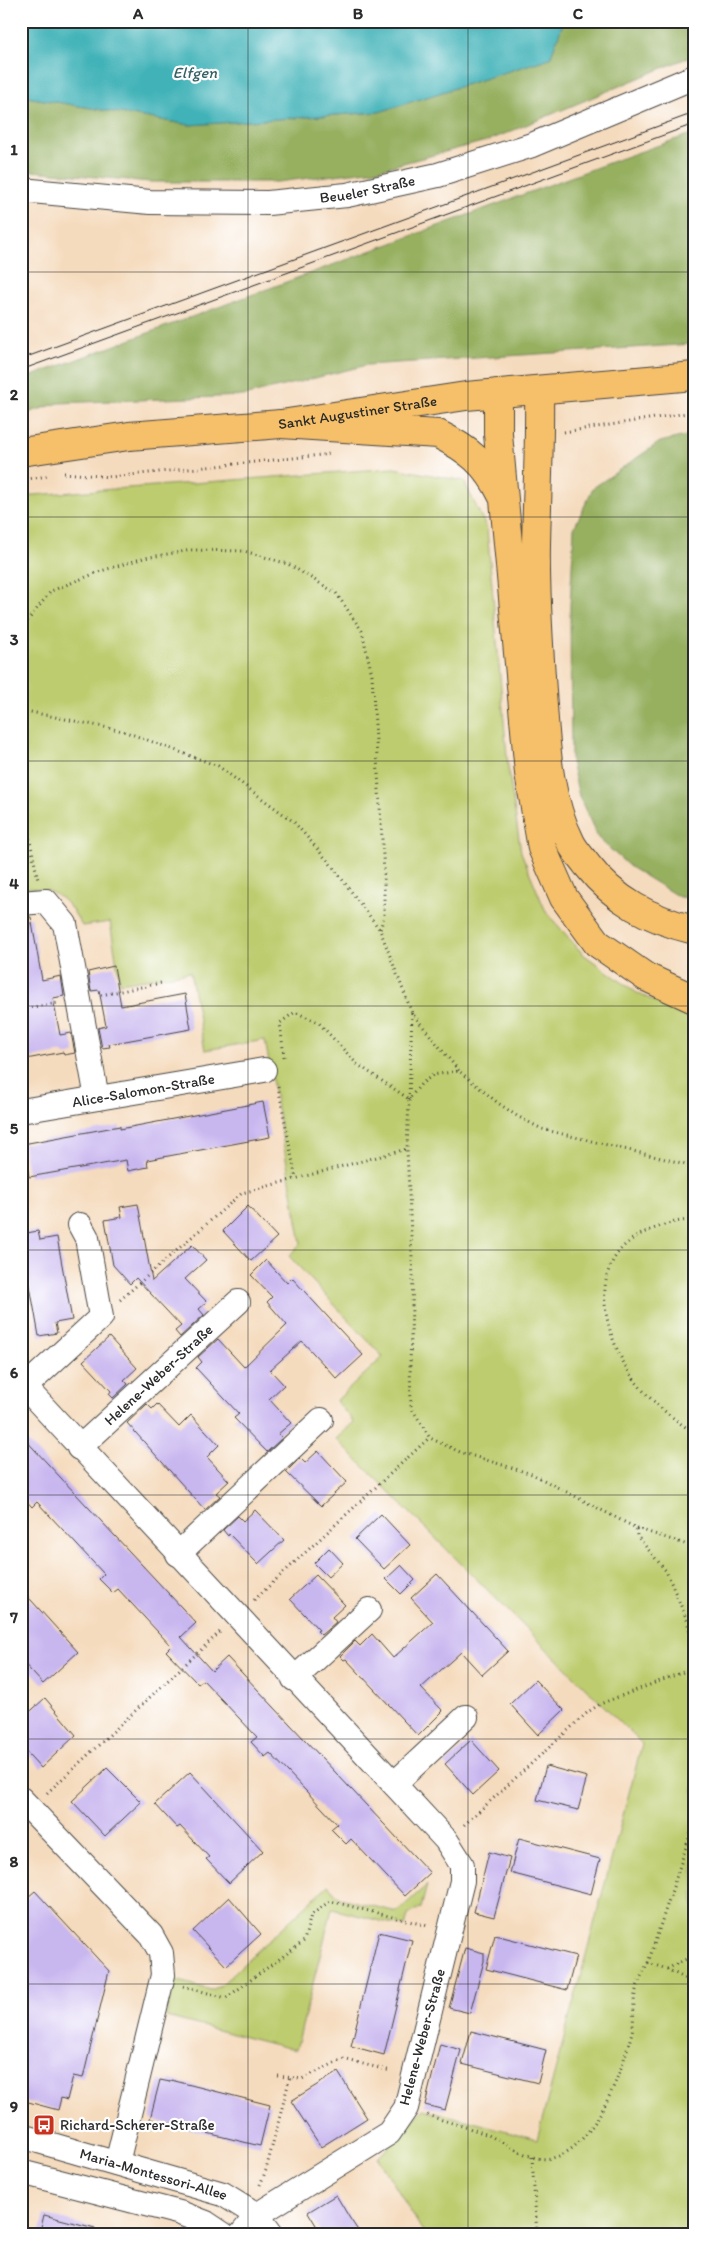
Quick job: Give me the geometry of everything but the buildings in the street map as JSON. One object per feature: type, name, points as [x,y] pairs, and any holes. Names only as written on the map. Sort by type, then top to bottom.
[{"type":"main road","name":"Sankt Augustiner Straße","points":[[21,452],[129,436],[281,424],[498,393],[694,376]]},
{"type":"main road","points":[[539,390],[540,447],[536,547],[547,765],[554,803],[572,845],[596,877],[628,904],[663,922],[694,930]]},
{"type":"main road","points":[[498,393],[498,434],[529,773],[542,848],[564,898],[598,943],[646,977],[694,999]]},
{"type":"main road","points":[[281,424],[438,434],[460,445],[473,455],[493,476],[504,498]]},
{"type":"street","name":"Beueler Straße","points":[[21,190],[150,202],[268,203],[347,194],[438,175],[532,145],[694,77]]},
{"type":"street","points":[[32,902],[58,913],[65,924],[97,1098]]},
{"type":"street","name":"Alice-Salomon-Straße","points":[[21,1111],[270,1069]]},
{"type":"street","points":[[80,1225],[87,1238],[101,1316]]},
{"type":"street","name":"Helene-Weber-Straße","points":[[79,1448],[238,1302]]},
{"type":"street","name":"Helene-Weber-Straße","points":[[101,1316],[23,1385],[79,1448],[446,1840],[462,1865],[462,1881],[406,2108],[389,2133],[257,2204],[241,2235]]},
{"type":"street","points":[[178,1554],[321,1420]]},
{"type":"street","points":[[294,1678],[368,1610]]},
{"type":"street","points":[[394,1784],[466,1717]]},
{"type":"street","points":[[26,1804],[151,1935],[161,1953],[161,1980],[117,2163]]},
{"type":"street","name":"Maria-Montessori-Allee","points":[[21,2136],[257,2204],[272,2235]]},
{"type":"street","name":"Maria-Montessori-Allee","points":[[21,2172],[180,2213],[206,2223],[224,2235]]},
{"type":"path","points":[[21,629],[51,592],[101,571],[144,558],[192,550],[244,551],[288,564],[336,593],[362,631],[372,675],[384,872],[384,916],[380,930]]},
{"type":"path","points":[[21,710],[124,731],[218,766],[294,822],[333,867],[380,930],[412,1013],[460,1071],[498,1103],[517,1116],[542,1129],[694,1166]]},
{"type":"path","points":[[21,815],[28,826],[32,902]]},
{"type":"path","points":[[296,1179],[270,1069],[284,1058],[280,1023],[295,1012],[318,1022],[357,1064],[409,1100]]},
{"type":"path","points":[[412,1013],[407,1149],[413,1278],[410,1364],[412,1407],[430,1438],[460,1452],[532,1474],[636,1528],[694,1547]]},
{"type":"path","points":[[409,1100],[421,1084],[434,1075],[460,1071]]},
{"type":"path","points":[[101,1316],[242,1193],[407,1149]]},
{"type":"path","points":[[694,1220],[672,1222],[641,1233],[627,1241],[617,1253],[605,1282],[607,1321],[626,1368],[657,1406],[694,1433]]},
{"type":"path","points":[[26,1804],[236,1616],[430,1438]]},
{"type":"path","points":[[636,1528],[637,1536],[666,1570],[687,1620],[694,1649]]},
{"type":"path","points":[[446,1840],[588,1712],[600,1704],[694,1668]]},
{"type":"path","points":[[406,2108],[487,2135],[532,2157],[547,2159],[560,2156],[575,2147],[587,2134],[604,2105],[620,2070],[632,2031],[636,1988],[648,1962],[694,1823]]},
{"type":"path","points":[[161,1980],[226,1998],[304,1941],[311,1915],[330,1901],[449,1931]]},
{"type":"path","points":[[667,1969],[694,1955]]},
{"type":"path","points":[[648,1962],[667,1969],[694,1983]]},
{"type":"path","points":[[278,2076],[302,2079],[343,2059],[414,2077]]},
{"type":"path","points":[[257,2204],[290,2077]]},
{"type":"path","points":[[532,2157],[536,2235]]},
{"type":"green space","points":[[564,21],[694,21],[694,55],[490,140],[377,170],[277,182],[150,182],[21,170],[21,96],[190,125],[379,112],[550,58]]},
{"type":"green space","points":[[694,133],[694,344],[367,365],[243,396],[59,403],[21,415],[21,380]]},
{"type":"green space","points":[[694,434],[694,898],[679,897],[630,867],[598,838],[579,796],[571,761],[570,606],[574,528],[593,488],[660,442]]},
{"type":"green space","points":[[394,468],[464,481],[487,529],[508,767],[521,852],[546,912],[583,954],[637,993],[694,1020],[694,2235],[425,2235],[378,2158],[424,2109],[537,2139],[642,1744],[336,1439],[354,1422],[336,1401],[383,1357],[289,1256],[301,1243],[265,1040],[205,1050],[190,972],[120,983],[110,922],[82,926],[71,909],[59,897],[44,890],[24,888],[21,874],[21,496]]},
{"type":"green space","points":[[328,1885],[340,1898],[397,1912],[427,1885],[421,1908],[408,1915],[405,1927],[332,1909],[296,2050],[166,2017],[175,1980],[211,1990],[220,1986]]},
{"type":"water","name":"Elfgen","points":[[21,21],[564,21],[550,58],[379,112],[190,125],[21,96]]},
{"type":"tram line","points":[[21,359],[694,113]]},
{"type":"tram line","points":[[21,370],[694,124]]},
{"type":"place","name":"Richard-Scherer-Straße","points":[[44,2125]]}]
